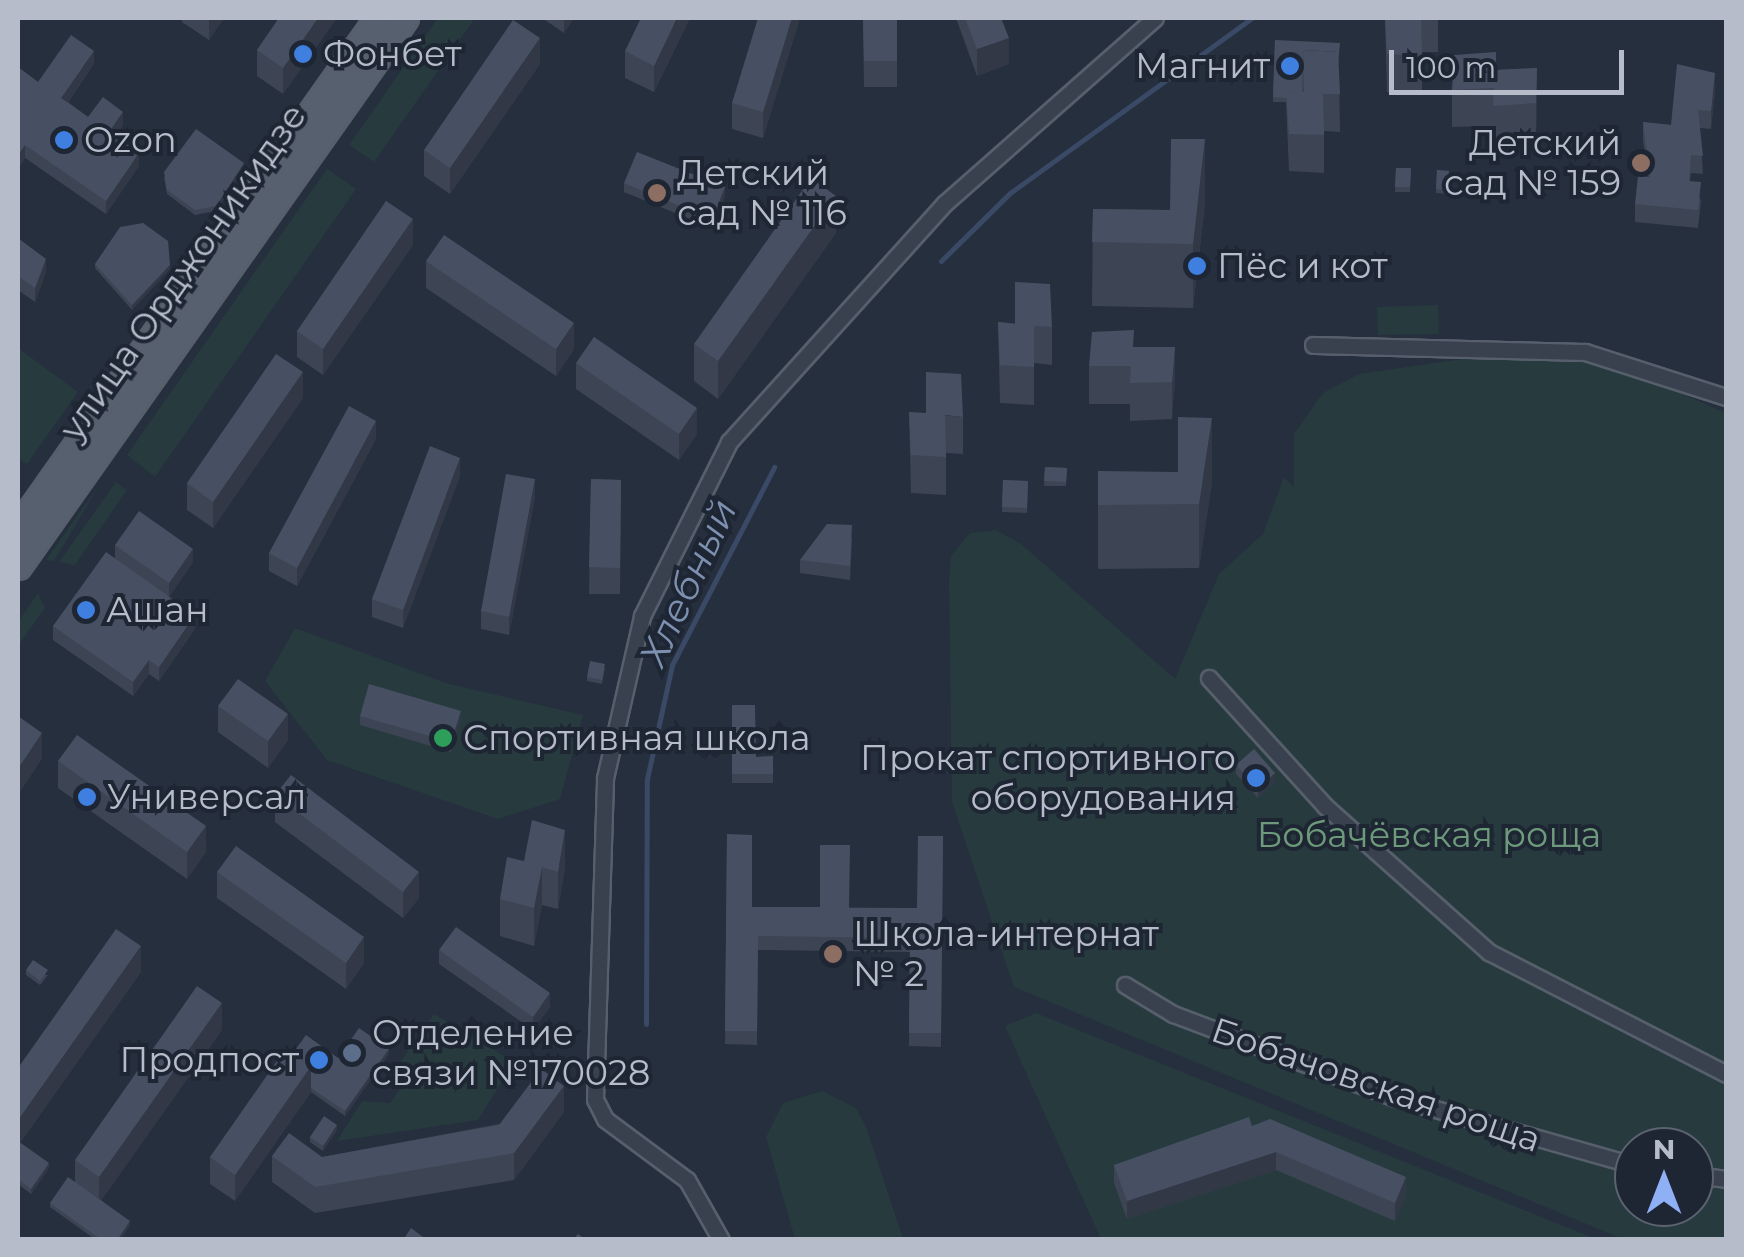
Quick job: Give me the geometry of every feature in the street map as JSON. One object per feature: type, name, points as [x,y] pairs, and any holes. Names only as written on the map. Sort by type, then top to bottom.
[{"type":"main road","name":"улица Орджоникидзе","points":[[18,528],[378,18]]},
{"type":"main road","name":"улица Орджоникидзе","points":[[18,566],[405,18]]},
{"type":"main road","points":[[107,401],[112,433]]},
{"type":"street","points":[[721,1240],[687,1180],[605,1119],[595,1100],[605,778],[642,616],[728,442],[944,204],[1154,18]]},
{"type":"street","points":[[1314,346],[1584,352],[1726,398]]},
{"type":"street","points":[[1208,678],[1339,819],[1489,952],[1726,1074]]},
{"type":"street","name":"Бобачовская роща","points":[[1125,985],[1173,1014],[1392,1096],[1614,1159]]},
{"type":"green space","points":[[438,18],[475,18],[374,162],[349,145]]},
{"type":"green space","points":[[327,169],[356,189],[155,477],[127,455]]},
{"type":"green space","points":[[1438,305],[1439,334],[1378,335],[1377,307]]},
{"type":"green space","points":[[18,348],[78,392],[27,464],[18,458]]},
{"type":"green space","name":"Бобачёвская роща","points":[[1490,355],[1569,358],[1636,374],[1726,413],[1726,1239],[1623,1239],[1014,987],[952,802],[951,556],[970,533],[996,530],[1021,544],[1175,679],[1219,574],[1263,534],[1284,477],[1294,488],[1294,434],[1323,393],[1359,374]]},
{"type":"green space","points":[[116,482],[127,490],[75,565],[59,562]]},
{"type":"green space","points":[[100,484],[54,561],[46,560]]},
{"type":"green space","points":[[38,593],[45,608],[18,646],[18,622]]},
{"type":"green space","name":"Спортивная школа","points":[[295,628],[449,684],[583,715],[560,799],[498,819],[327,760],[265,681]]},
{"type":"green space","points":[[1036,1013],[1596,1239],[1101,1239],[1005,1026]]},
{"type":"green space","points":[[434,1014],[514,1062],[478,1120],[337,1141],[362,1101],[390,1103],[409,1076],[397,1067]]},
{"type":"green space","points":[[822,1091],[856,1108],[903,1239],[795,1239],[766,1137],[783,1103]]},
{"type":"building","points":[[279,18],[318,18],[283,68],[257,50]]},
{"type":"building","points":[[641,18],[677,18],[654,66],[625,51]]},
{"type":"building","points":[[758,18],[792,18],[763,112],[732,103]]},
{"type":"building","points":[[863,18],[897,18],[897,61],[864,61]]},
{"type":"building","points":[[965,18],[1001,18],[1009,38],[977,49]]},
{"type":"building","points":[[1385,18],[1421,18],[1422,56],[1387,54]]},
{"type":"building","points":[[513,20],[540,38],[450,168],[424,150]]},
{"type":"building","points":[[71,35],[94,51],[61,98],[88,117],[103,97],[123,112],[109,132],[139,153],[106,201],[25,145],[18,155],[18,67],[38,82]]},
{"type":"building","points":[[1275,40],[1340,43],[1338,66],[1338,52],[1303,50],[1302,92],[1286,91],[1287,98],[1273,97]]},
{"type":"building","points":[[1303,50],[1338,52],[1340,94],[1323,94],[1324,135],[1289,134],[1286,91],[1304,92]]},
{"type":"building","points":[[1496,52],[1496,70],[1537,68],[1536,103],[1493,106],[1494,88],[1452,90],[1454,55]]},
{"type":"building","points":[[1677,64],[1715,73],[1711,111],[1698,110],[1703,156],[1691,155],[1689,181],[1701,182],[1698,210],[1635,204],[1638,176],[1650,177],[1643,122],[1671,125]]},
{"type":"building","points":[[196,129],[244,163],[216,206],[195,210],[167,190],[164,172]]},
{"type":"building","points":[[1171,139],[1205,139],[1193,244],[1092,242],[1093,209],[1170,210]]},
{"type":"building","points":[[637,152],[725,187],[712,219],[624,183]]},
{"type":"building","points":[[1396,168],[1411,168],[1410,187],[1395,187]]},
{"type":"building","points":[[1437,170],[1449,171],[1447,190],[1436,189]]},
{"type":"building","points":[[811,178],[836,196],[718,361],[694,344]]},
{"type":"building","points":[[386,201],[413,219],[323,349],[297,331]]},
{"type":"building","points":[[143,223],[168,241],[170,265],[132,305],[95,264],[120,227]]},
{"type":"building","points":[[444,235],[574,323],[556,349],[426,261]]},
{"type":"building","points":[[18,238],[46,259],[35,288],[18,276]]},
{"type":"building","points":[[1015,282],[1050,284],[1052,327],[1034,326],[1034,367],[1000,365],[998,322],[1015,324]]},
{"type":"building","points":[[1134,330],[1133,347],[1175,347],[1172,382],[1130,383],[1131,366],[1089,366],[1092,332]]},
{"type":"building","points":[[594,337],[697,408],[679,434],[576,363]]},
{"type":"building","points":[[276,354],[303,372],[213,502],[187,483]]},
{"type":"building","points":[[926,372],[961,374],[963,417],[945,415],[946,457],[911,455],[909,412],[926,413]]},
{"type":"building","points":[[349,406],[376,421],[297,568],[269,553]]},
{"type":"building","points":[[1178,417],[1212,418],[1199,504],[1098,505],[1098,471],[1178,472]]},
{"type":"building","points":[[430,446],[460,458],[403,610],[372,599]]},
{"type":"building","points":[[1045,467],[1067,468],[1066,482],[1044,481]]},
{"type":"building","points":[[506,474],[535,479],[509,617],[481,611]]},
{"type":"building","points":[[591,479],[621,480],[620,568],[589,567]]},
{"type":"building","points":[[1003,480],[1028,481],[1027,508],[1002,507]]},
{"type":"building","points":[[139,511],[193,549],[169,583],[115,545]]},
{"type":"building","points":[[827,524],[852,525],[850,566],[800,560]]},
{"type":"building","points":[[106,552],[195,615],[159,667],[149,660],[133,682],[53,626]]},
{"type":"building","points":[[590,661],[605,664],[602,680],[587,677]]},
{"type":"building","points":[[238,679],[288,714],[268,741],[218,706]]},
{"type":"building","points":[[369,684],[461,711],[451,742],[360,716]]},
{"type":"building","points":[[732,705],[755,705],[756,757],[773,756],[773,774],[732,774]]},
{"type":"building","points":[[18,716],[42,733],[18,769]]},
{"type":"building","points":[[77,735],[206,826],[187,852],[58,761]]},
{"type":"building","points":[[1254,749],[1275,773],[1258,789],[1236,765]]},
{"type":"building","points":[[291,775],[419,872],[403,892],[275,795]]},
{"type":"building","points":[[532,820],[565,830],[558,872],[542,867],[534,908],[500,899],[507,857],[524,861]]},
{"type":"building","points":[[727,834],[752,835],[752,907],[820,907],[820,845],[850,845],[849,908],[917,908],[918,836],[943,836],[941,1033],[909,1033],[910,938],[758,936],[757,1031],[725,1031]]},
{"type":"building","points":[[236,846],[364,937],[346,963],[217,872]]},
{"type":"building","points":[[456,927],[550,993],[533,1017],[439,950]]},
{"type":"building","points":[[116,929],[141,946],[18,1120],[18,1068]]},
{"type":"building","points":[[33,960],[48,970],[40,981],[26,970]]},
{"type":"building","points":[[197,986],[222,1003],[99,1177],[75,1160]]},
{"type":"building","points":[[359,1028],[389,1049],[345,1111],[311,1088],[311,1066],[293,1053],[306,1035],[338,1058]]},
{"type":"building","points":[[286,1048],[311,1066],[235,1175],[210,1157]]},
{"type":"building","points":[[541,1069],[564,1086],[514,1153],[315,1187],[272,1156],[289,1133],[322,1157],[499,1125]]},
{"type":"building","points":[[324,1116],[337,1125],[323,1146],[310,1137]]},
{"type":"building","points":[[1249,1117],[1252,1126],[1270,1119],[1406,1177],[1395,1203],[1276,1152],[1127,1201],[1114,1165]]},
{"type":"building","points":[[18,1141],[49,1163],[31,1189],[18,1179]]},
{"type":"building","points":[[68,1177],[130,1221],[117,1240],[102,1240],[50,1203]]},
{"type":"building","points":[[411,1228],[427,1240],[403,1240]]},
{"type":"waterway","name":"Хлебный","points":[[941,261],[1010,193],[1252,18]]},
{"type":"waterway","name":"Хлебный","points":[[646,1024],[647,779],[672,665],[774,467]]},
{"type":"place","name":"Фонбет","points":[[303,54]]},
{"type":"place","name":"Магнит","points":[[1290,66]]},
{"type":"place","name":"Ozon","points":[[64,140]]},
{"type":"place","name":"Детский сад № 159","points":[[1641,163]]},
{"type":"place","name":"Детский сад № 116","points":[[657,193]]},
{"type":"place","name":"Пёс и кот","points":[[1197,266]]},
{"type":"place","name":"Ашан","points":[[86,610]]},
{"type":"place","name":"Спортивная школа","points":[[443,738]]},
{"type":"place","name":"Прокат спортивного оборудования","points":[[1256,778]]},
{"type":"place","name":"Универсал","points":[[87,797]]},
{"type":"place","name":"Школа-интернат № 2","points":[[833,954]]},
{"type":"place","name":"Отделение связи №170028","points":[[352,1053]]},
{"type":"place","name":"Продпост","points":[[319,1060]]}]
